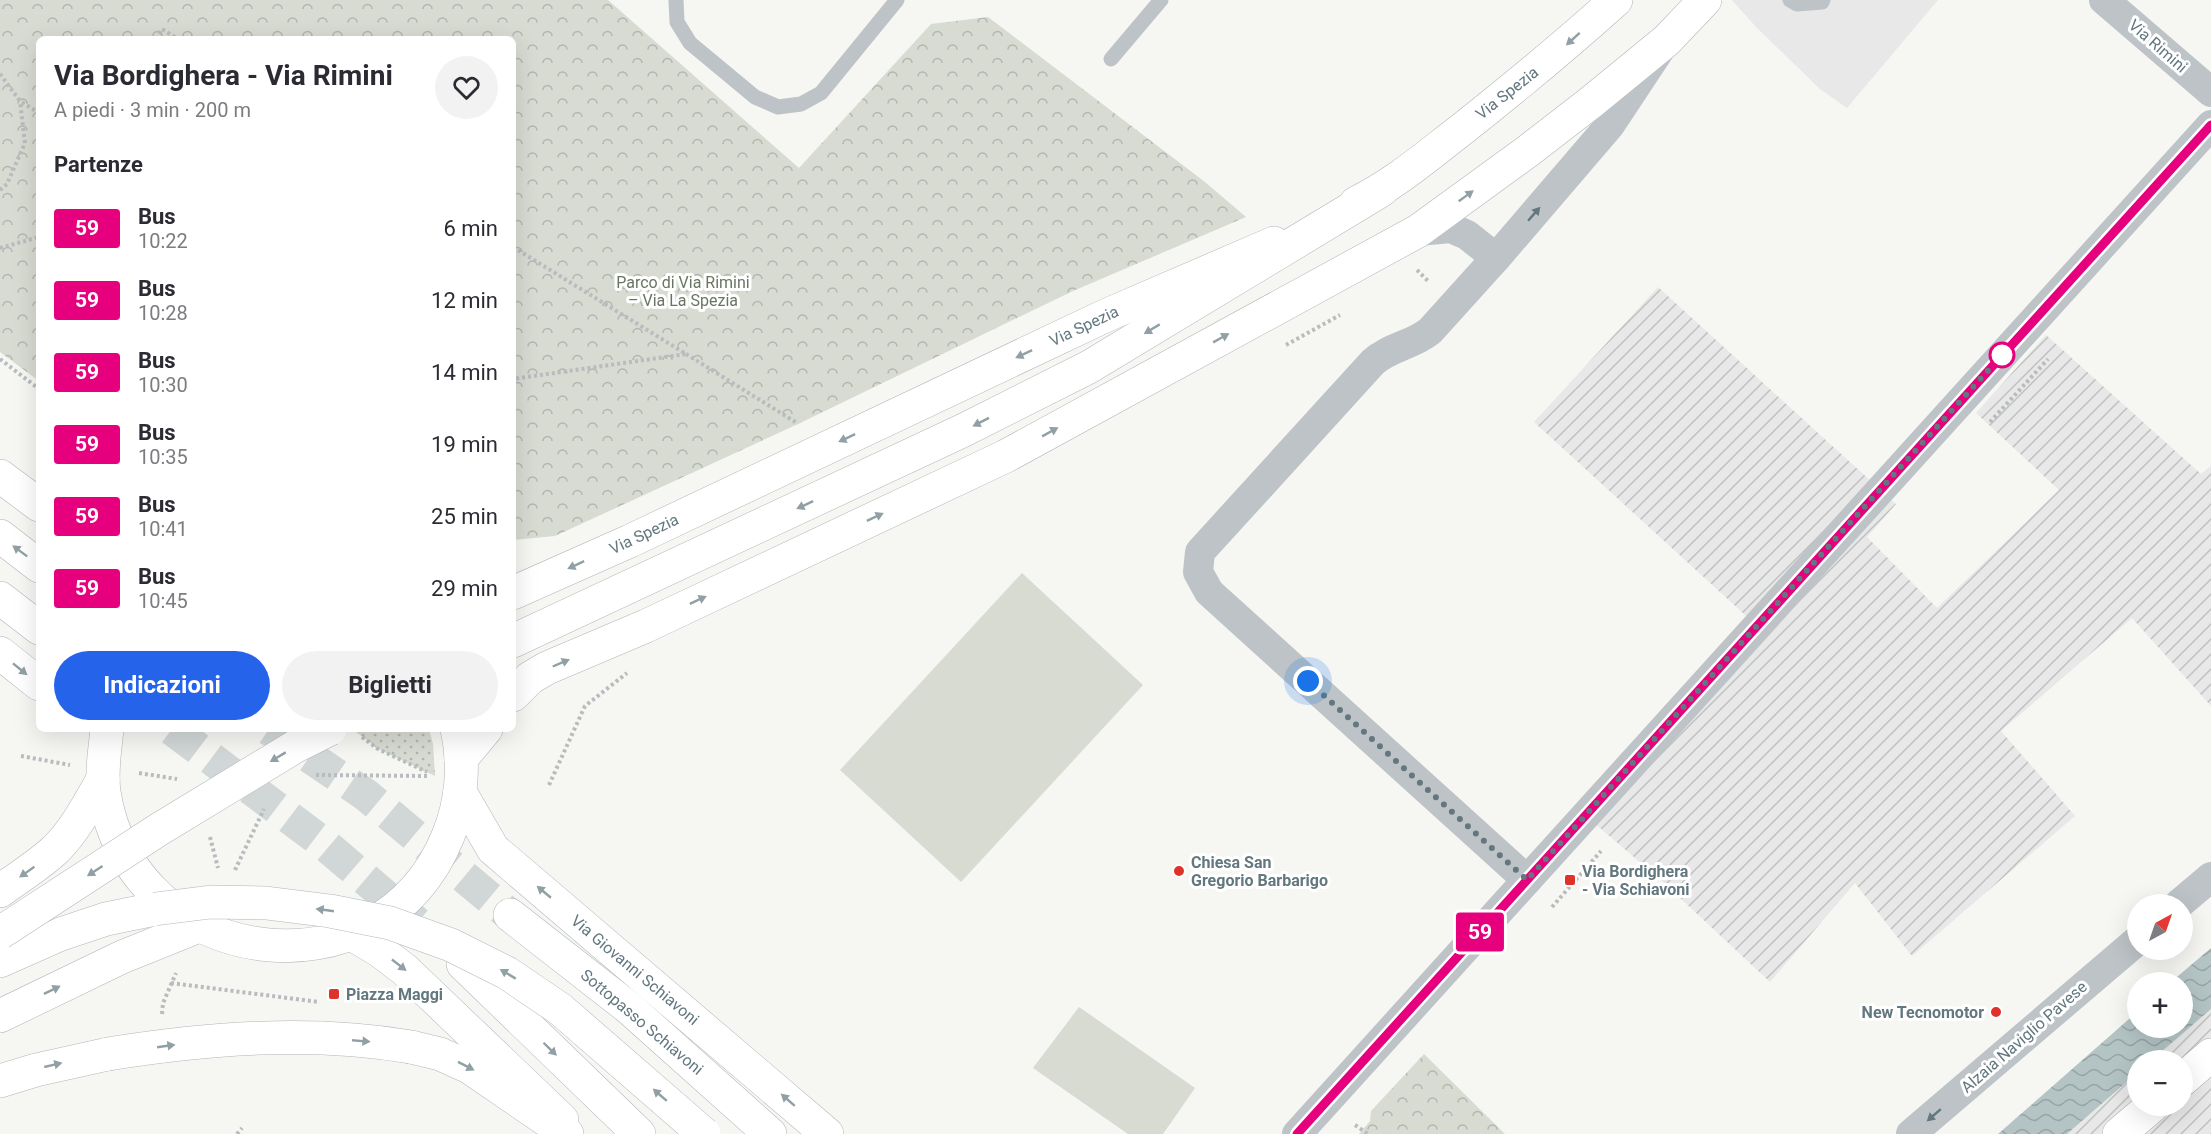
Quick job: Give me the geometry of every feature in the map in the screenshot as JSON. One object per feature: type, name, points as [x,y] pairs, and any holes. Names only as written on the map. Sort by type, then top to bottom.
[{"type":"main road","name":"Via Spezia","points":[[516,592],[630,541],[1107,315],[1286,238],[1382,190],[1548,61],[1616,0]]},
{"type":"main road","points":[[516,692],[537,674],[646,626],[1006,456],[1418,231],[1537,144],[1667,40],[1704,0]]},
{"type":"main road","points":[[516,640],[964,430],[1089,367],[1382,190]]},
{"type":"main road","points":[[0,476],[36,504]]},
{"type":"main road","points":[[0,536],[36,564]]},
{"type":"main road","points":[[0,598],[36,626]]},
{"type":"main road","points":[[0,653],[36,682]]},
{"type":"main road","points":[[0,891],[57,848],[72,830],[96,758],[98,740],[91,732]]},
{"type":"main road","points":[[0,933],[168,824],[297,746],[345,732]]},
{"type":"main road","points":[[96,758],[109,814],[125,855],[152,891],[168,906],[199,926],[227,938],[249,944],[271,946],[315,944],[350,933],[377,920],[396,907],[420,883],[444,846],[452,825],[453,764],[483,732]]},
{"type":"main road","name":"Via Giovanni Schiavoni","points":[[453,764],[492,849],[827,1134]]},
{"type":"main road","points":[[0,961],[61,934],[106,919],[155,909],[211,902],[277,904],[330,910],[390,923],[466,951],[534,990],[579,1024],[704,1134]]},
{"type":"main road","name":"Sottopasso Schiavoni","points":[[510,915],[629,1008],[770,1134]]},
{"type":"main road","points":[[0,1016],[122,957],[199,926]]},
{"type":"main road","points":[[350,933],[380,951],[405,970],[578,1134]]},
{"type":"main road","points":[[464,964],[639,1134]]},
{"type":"main road","points":[[0,1081],[36,1070],[108,1054],[180,1044],[264,1038],[336,1039],[411,1047],[440,1054],[469,1067],[567,1134]]},
{"type":"main road","points":[[2193,1071],[2211,1055]]},
{"type":"main road","points":[[2119,1134],[2140,1116]]},
{"type":"street","name":"Via Rimini","points":[[2104,0],[2211,92]]},
{"type":"street","points":[[1527,880],[1209,592],[1198,572],[1200,552],[1373,362],[1383,353],[1420,339],[1430,331],[1610,125],[1667,40]]},
{"type":"street","points":[[1298,1134],[2211,125]]},
{"type":"street","points":[[1418,231],[1451,228],[1467,235],[1496,258]]},
{"type":"street","points":[[2191,894],[2211,877]]},
{"type":"street","name":"Alzaia Naviglio Pavese","points":[[1911,1134],[2127,949]]},
{"type":"lane","points":[[676,0],[677,22],[690,43],[754,97],[778,107],[801,104],[821,93],[897,0]]},
{"type":"lane","points":[[1111,59],[1161,0]]},
{"type":"lane","points":[[1790,0],[1797,4],[1823,0]]},
{"type":"path","points":[[158,36],[162,29],[173,36]]},
{"type":"path","points":[[0,74],[20,101],[36,111]]},
{"type":"path","points":[[0,190],[7,184],[25,143],[20,101]]},
{"type":"path","points":[[0,248],[36,238]]},
{"type":"path","points":[[516,249],[804,426]]},
{"type":"path","points":[[516,379],[686,354]]},
{"type":"path","points":[[0,359],[36,387]]},
{"type":"path","points":[[1985,427],[2048,359]]},
{"type":"path","points":[[345,732],[378,749],[453,764]]},
{"type":"path","points":[[21,756],[96,758]]},
{"type":"path","points":[[313,775],[453,764]]},
{"type":"path","points":[[139,773],[182,780]]},
{"type":"path","points":[[233,873],[264,809]]},
{"type":"path","points":[[207,830],[220,878]]},
{"type":"path","points":[[1552,907],[1601,851]]},
{"type":"path","points":[[162,1018],[163,1003],[179,967]]},
{"type":"path","points":[[171,983],[323,1002]]},
{"type":"path","points":[[1355,1125],[1368,1134]]},
{"type":"path","points":[[237,1134],[242,1128]]},
{"type":"shaded area","points":[[1732,0],[1938,0],[1847,108],[1820,89],[1756,27]]},
{"type":"shaded area","points":[[1658,287],[1896,504],[1867,537],[1937,608],[2059,490],[1976,413],[2046,335],[2201,474],[2211,466],[2211,706],[2132,618],[2001,731],[2075,816],[1912,956],[1855,883],[1770,982],[1663,882],[1593,822],[1767,635],[1534,422]]},
{"type":"shaded area","points":[[2211,1009],[2211,1134],[2067,1134],[2127,1082],[2127,1116],[2193,1116],[2193,1050],[2164,1050],[2177,1038],[2193,1038],[2193,1025]]},
{"type":"green space","name":"Parco di Via Rimini – Via La Spezia","points":[[0,0],[608,0],[799,168],[931,24],[988,17],[1205,182],[1246,217],[1073,291],[798,424],[555,536],[516,540],[516,36],[36,36],[36,379],[0,352]]},
{"type":"green space","points":[[1022,573],[1143,685],[961,882],[840,770]]},
{"type":"green space","points":[[356,732],[430,732],[435,776],[378,749]]},
{"type":"green space","points":[[1079,1007],[1195,1088],[1163,1134],[1128,1134],[1033,1068]]},
{"type":"green space","points":[[1424,1054],[1505,1134],[1359,1134],[1370,1121],[1371,1111]]},
{"type":"water","points":[[2211,948],[2211,1009],[2193,1025],[2193,972],[2183,972]]},
{"type":"water","points":[[2127,1021],[2127,1038],[2177,1038],[2164,1050],[2127,1050],[2127,1082],[2067,1134],[1998,1134]]},
{"type":"tunnel","points":[[176,732],[323,843],[417,923]]},
{"type":"tunnel","points":[[273,732],[366,795],[510,915]]},
{"type":"bus line","name":"59","points":[[1297,1134],[2211,125]]},
{"type":"place","name":"Chiesa San Gregorio Barbarigo","points":[[1179,871]]},
{"type":"place","name":"Via Bordighera - Via Schiavoni","points":[[1570,880]]},
{"type":"place","name":"Piazza Maggi","points":[[334,994]]},
{"type":"place","name":"New Tecnomotor","points":[[1996,1012]]},
{"type":"route","points":[[1308,681],[1527,880],[2002,355]]}]
